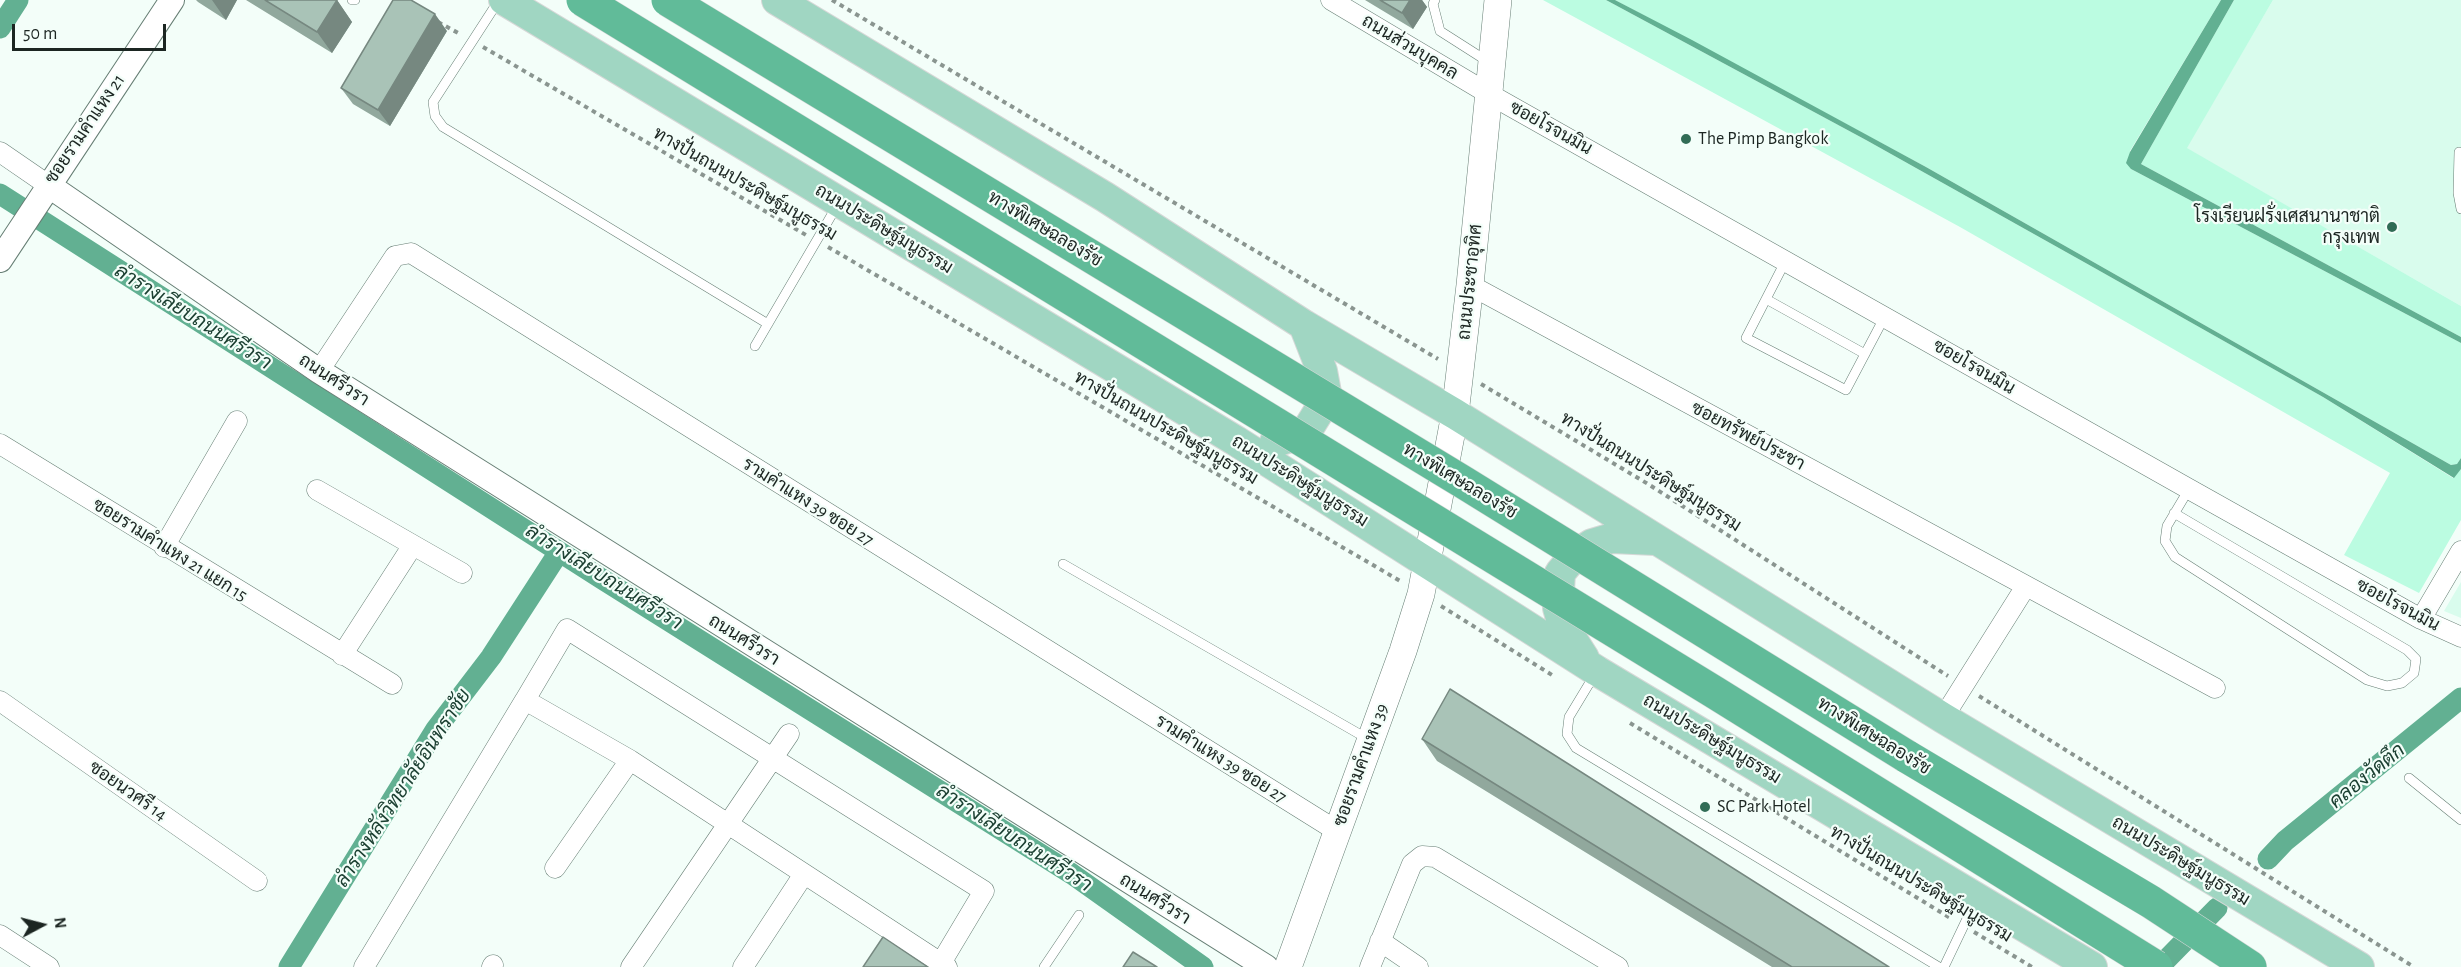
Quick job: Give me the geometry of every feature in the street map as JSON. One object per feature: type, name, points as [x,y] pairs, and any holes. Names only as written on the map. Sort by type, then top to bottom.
[{"type":"highway","points":[[583,0],[1694,680],[2156,967]]},
{"type":"highway","name":"ทางพิเศษฉลองรัช","points":[[668,0],[1463,482],[1906,756],[2151,902],[2250,967]]},
{"type":"main road","name":"ถนนประดิษฐ์มนูธรรม","points":[[504,0],[1236,441],[1427,562],[1590,677],[1977,897],[2092,967]]},
{"type":"main road","name":"ถนนประดิษฐ์มนูธรรม","points":[[777,0],[1105,197],[1304,325],[1455,414],[1943,718],[2359,967]]},
{"type":"main road","name":"ถนนประชาอุทิศ","points":[[1427,562],[1455,414],[1498,0]]},
{"type":"main road","points":[[1236,441],[1267,445],[1306,432],[1327,398],[1322,371],[1304,325]]},
{"type":"main road","points":[[1590,677],[1563,625],[1558,608],[1560,573],[1575,555],[1592,544],[1612,538],[1657,540]]},
{"type":"main road","name":"ซอยรามคำแหง 39","points":[[1288,967],[1371,741],[1421,594],[1427,562]]},
{"type":"street","name":"ซอยรามคำแหง 21","points":[[0,260],[172,0]]},
{"type":"street","name":"ถนนส่วนบุคคล","points":[[1331,0],[1489,94]]},
{"type":"street","name":"ซอยโรจนมิน","points":[[1489,94],[2421,619],[2461,637]]},
{"type":"street","points":[[0,152],[43,193]]},
{"type":"street","name":"ถนนศรีวรา","points":[[43,193],[319,371],[1266,967]]},
{"type":"street","name":"รามคำแหง 39 ซอย 27","points":[[319,371],[395,256],[411,253],[1337,831]]},
{"type":"street","name":"ซอยทรัพย์ประชา","points":[[1470,285],[2215,688]]},
{"type":"street","points":[[164,547],[237,421]]},
{"type":"street","name":"ซอยรามคำแหง 21 แยก 15","points":[[0,444],[164,547],[392,684]]},
{"type":"street","points":[[317,490],[462,573]]},
{"type":"street","points":[[342,655],[413,545]]},
{"type":"street","points":[[2421,619],[2461,551]]},
{"type":"street","points":[[1943,718],[2026,586]]},
{"type":"street","points":[[364,967],[567,629],[984,891],[944,965],[630,760],[525,700]]},
{"type":"street","name":"ซอยนวศรี 14","points":[[0,701],[256,881]]},
{"type":"street","points":[[631,967],[789,734]]},
{"type":"street","points":[[555,868],[630,760]]},
{"type":"street","points":[[1370,967],[1412,864],[1422,856],[1435,857],[1618,967]]},
{"type":"street","points":[[743,967],[804,874]]},
{"type":"street","points":[[879,949],[891,930]]},
{"type":"street","points":[[0,935],[49,967]]},
{"type":"street","points":[[1380,941],[1418,967]]},
{"type":"lane","points":[[500,0],[433,102],[435,116],[443,127],[768,324]]},
{"type":"lane","points":[[1432,2],[1440,31],[1492,64]]},
{"type":"lane","points":[[2459,152],[2458,193],[2461,208]]},
{"type":"lane","points":[[755,346],[839,202]]},
{"type":"lane","points":[[1786,260],[1746,338],[1846,390],[1885,316]]},
{"type":"lane","points":[[1766,299],[1865,354]]},
{"type":"lane","points":[[2175,513],[2407,650],[2416,659],[2414,673],[2402,683],[2387,686],[2367,680],[2175,557],[2165,542],[2167,526],[2189,489]]},
{"type":"lane","points":[[1063,564],[1371,741]]},
{"type":"lane","points":[[1590,677],[1569,717],[1567,734],[1576,748],[1939,967]]},
{"type":"lane","points":[[2409,778],[2461,820]]},
{"type":"lane","points":[[1944,967],[1977,897]]},
{"type":"lane","points":[[1044,967],[1078,915]]},
{"type":"path","name":"ทางปั่นถนนประดิษฐ์มนูธรรม","points":[[832,0],[1648,484],[1962,685],[2414,967]]},
{"type":"path","name":"ทางปั่นถนนประดิษฐ์มนูธรรม","points":[[432,18],[1421,594],[1590,677]]},
{"type":"path","name":"ทางปั่นถนนประดิษฐ์มนูธรรม","points":[[1623,718],[2032,967]]},
{"type":"shaded area","points":[[1543,0],[1606,0],[1866,140],[2091,266],[2323,397],[2453,478],[2461,469],[2461,520],[2419,593],[2344,555],[2390,473],[1960,227]]},
{"type":"shaded area","points":[[1606,0],[1615,0],[1692,40],[1926,167],[2451,465],[2457,464],[2461,458],[2461,469],[2454,478],[2323,397],[2091,266],[1866,140]]},
{"type":"shaded area","points":[[1615,0],[2221,0],[2130,151],[2131,169],[2461,343],[2461,458],[2457,464],[2451,465],[1926,167]]},
{"type":"shaded area","points":[[2221,0],[2234,0],[2141,164],[2461,337],[2461,343],[2131,169],[2126,163],[2130,152]]},
{"type":"shaded area","points":[[2234,0],[2273,0],[2187,148],[2461,306],[2461,337],[2141,164]]},
{"type":"shaded area","name":"โรงเรียนฝรั่งเศสนานาชาติ กรุงเทพ","points":[[2273,0],[2461,0],[2461,306],[2186,148]]},
{"type":"shaded area","points":[[2461,582],[2461,618],[2444,611]]},
{"type":"building","points":[[265,0],[337,0],[317,32]]},
{"type":"building","points":[[393,0],[411,0],[435,14],[378,110],[341,88]]},
{"type":"building","points":[[1380,0],[1410,0],[1402,13]]},
{"type":"building","name":"SC Park Hotel","points":[[1450,689],[1889,967],[1792,967],[1422,739]]},
{"type":"building","points":[[883,937],[928,967],[863,967]]},
{"type":"building","points":[[1133,952],[1157,967],[1123,967]]},
{"type":"waterway","points":[[0,28],[18,0]]},
{"type":"waterway","name":"ลำรางเลียบถนนศรีวรา","points":[[0,194],[602,579],[1072,874],[1203,967]]},
{"type":"waterway","name":"ลำรางหลังวิทยาลัยอินทราชัย","points":[[289,967],[436,729],[491,657],[559,552]]},
{"type":"waterway","name":"คลองวัดตึก","points":[[2268,859],[2285,841],[2461,698]]},
{"type":"waterway","name":"คลองวัดตึก","points":[[2159,967],[2217,908]]},
{"type":"place","name":"The Pimp Bangkok","points":[[1686,139]]},
{"type":"place","name":"โรงเรียนฝรั่งเศสนานาชาติ กรุงเทพ","points":[[2392,227]]},
{"type":"place","name":"SC Park Hotel","points":[[1705,807]]}]
